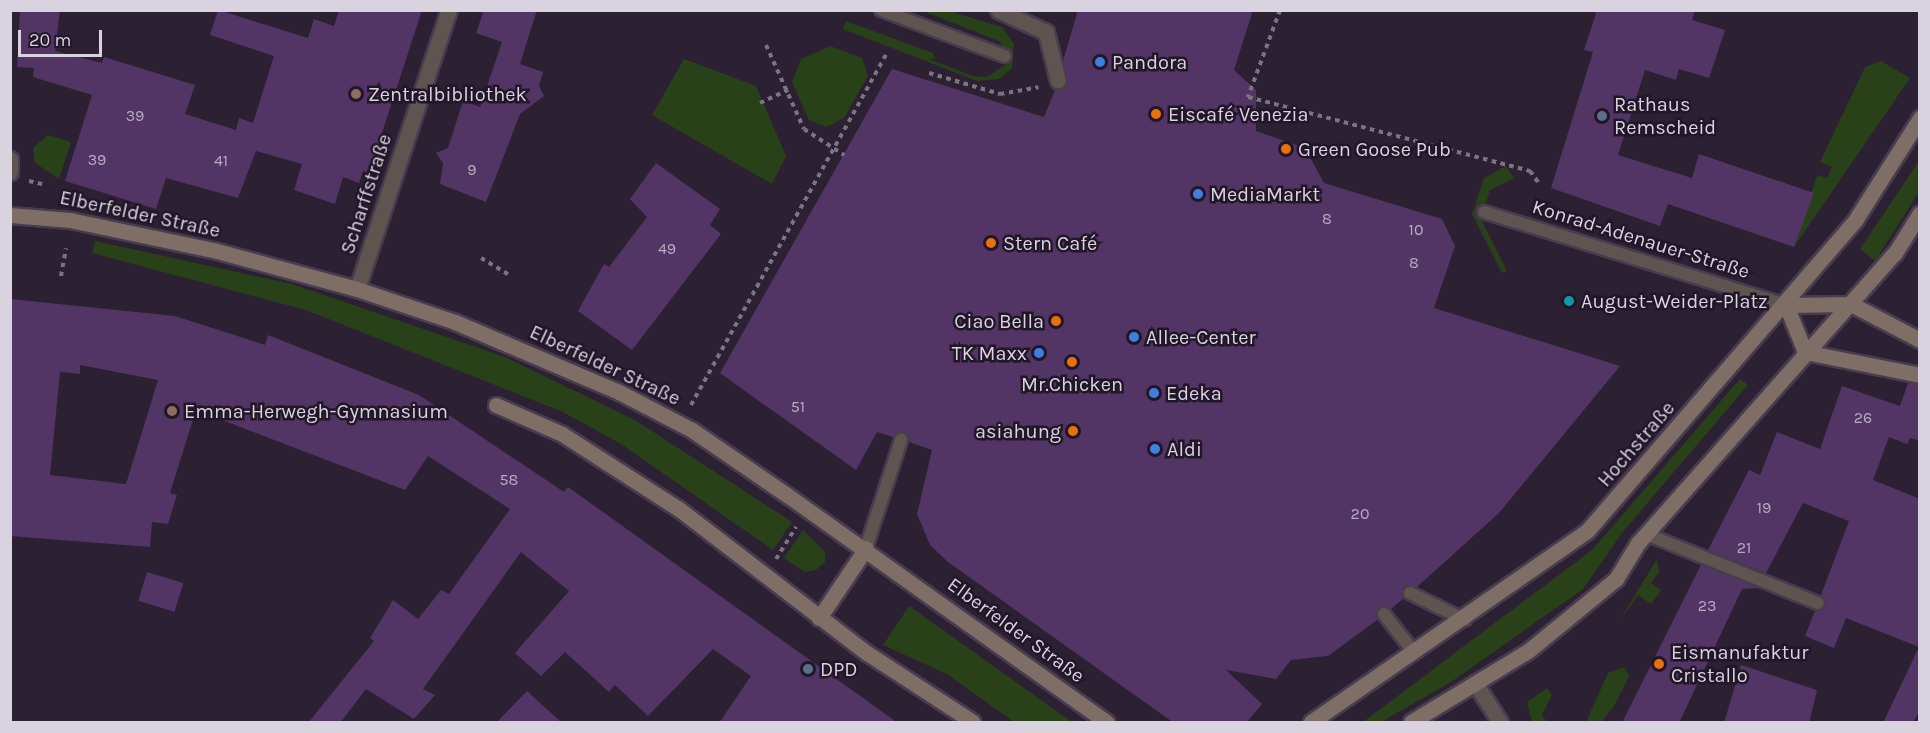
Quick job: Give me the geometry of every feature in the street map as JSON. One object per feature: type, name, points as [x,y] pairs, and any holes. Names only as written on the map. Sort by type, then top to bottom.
[{"type":"street","name":"Scharffstraße","points":[[357,289],[449,10]]},
{"type":"street","points":[[998,10],[1046,32],[1058,81]]},
{"type":"street","name":"Hochstraße","points":[[1311,723],[1413,651],[1465,620],[1587,531],[1786,305],[1856,219],[1920,118]]},
{"type":"street","points":[[10,159],[10,172]]},
{"type":"street","points":[[1411,723],[1475,683],[1596,600],[1646,534],[1805,352],[1851,304],[1920,213]]},
{"type":"street","name":"Elberfelder Straße","points":[[10,215],[70,220],[217,251],[357,289],[549,361],[680,423],[866,548],[1106,723]]},
{"type":"street","points":[[1805,352],[1786,305],[1851,304],[1920,340]]},
{"type":"street","points":[[1805,352],[1920,375]]},
{"type":"street","points":[[496,405],[594,454],[766,573],[819,618],[973,723]]},
{"type":"street","points":[[819,618],[866,548]]},
{"type":"street","points":[[1475,683],[1500,723]]},
{"type":"lane","points":[[881,10],[1005,56]]},
{"type":"lane","name":"Konrad-Adenauer-Straße","points":[[1484,212],[1786,305]]},
{"type":"lane","points":[[866,548],[903,442]]},
{"type":"lane","points":[[1646,534],[1818,603]]},
{"type":"lane","points":[[1410,593],[1465,620]]},
{"type":"lane","points":[[1384,614],[1413,651]]},
{"type":"path","points":[[1280,10],[1248,97],[1530,171],[1540,185]]},
{"type":"path","points":[[766,45],[804,129],[844,155]]},
{"type":"path","points":[[680,423],[886,55]]},
{"type":"path","points":[[929,73],[1000,94],[1058,81]]},
{"type":"path","points":[[760,103],[788,90]]},
{"type":"path","points":[[28,181],[46,185]]},
{"type":"path","points":[[61,276],[66,248]]},
{"type":"path","points":[[482,258],[511,276]]},
{"type":"path","points":[[766,573],[808,509]]},
{"type":"green space","points":[[923,11],[949,11],[1002,27],[1014,44],[1012,68],[999,79],[977,81],[843,29],[846,21],[933,53],[935,59],[929,59],[973,76],[987,77],[1004,66],[1007,54],[999,41]]},
{"type":"green space","points":[[830,46],[862,58],[868,76],[844,118],[826,127],[809,120],[792,82],[801,59]]},
{"type":"green space","points":[[684,59],[756,86],[786,156],[772,184],[652,115]]},
{"type":"green space","points":[[1881,61],[1910,78],[1794,247],[1817,175],[1827,178],[1832,167],[1820,162],[1865,67]]},
{"type":"green space","points":[[48,135],[71,142],[59,179],[35,163],[33,148]]},
{"type":"green space","points":[[1919,161],[1919,192],[1875,261],[1860,249]]},
{"type":"green space","points":[[1506,166],[1514,178],[1490,190],[1481,219],[1507,271],[1502,273],[1472,214],[1484,178]]},
{"type":"green space","points":[[95,241],[292,284],[505,357],[635,420],[792,522],[773,550],[621,444],[563,412],[306,310],[92,253]]},
{"type":"green space","points":[[1740,379],[1748,385],[1622,533],[1583,589],[1451,682],[1381,722],[1363,722],[1592,550]]},
{"type":"green space","points":[[803,530],[825,552],[825,562],[816,570],[805,572],[784,558]]},
{"type":"green space","points":[[1657,559],[1659,572],[1651,583],[1661,590],[1651,604],[1638,595],[1618,623]]},
{"type":"green space","points":[[909,606],[1072,722],[1014,722],[947,674],[883,645]]},
{"type":"green space","points":[[1624,667],[1629,676],[1613,708],[1601,722],[1586,722],[1608,673]]},
{"type":"green space","points":[[1547,688],[1552,695],[1542,715],[1547,722],[1532,722],[1527,702]]},
{"type":"building","points":[[20,10],[60,10],[55,51],[102,63],[104,57],[195,85],[185,114],[236,130],[239,118],[253,123],[274,56],[210,35],[218,10],[308,38],[314,19],[334,26],[339,10],[422,10],[369,173],[363,171],[359,183],[343,177],[335,204],[294,190],[302,164],[256,151],[238,198],[166,178],[156,209],[65,181],[92,95],[33,77],[34,68],[17,67]]},
{"type":"building","points":[[484,10],[537,10],[520,64],[543,72],[539,86],[544,96],[520,114],[486,202],[440,184],[443,163],[436,153],[448,148],[463,101],[480,107],[502,42],[476,33]]},
{"type":"building","name":"Allee-Center","points":[[1078,10],[1253,10],[1234,70],[1256,90],[1256,131],[1305,148],[1324,183],[1442,219],[1455,246],[1434,308],[1620,366],[1499,513],[1417,587],[1405,587],[1404,598],[1391,609],[1378,608],[1377,620],[1328,656],[1291,660],[1276,679],[1226,670],[1262,704],[1246,723],[1174,723],[948,562],[930,545],[917,514],[932,450],[909,442],[903,432],[893,437],[877,432],[856,470],[720,373],[892,69],[1044,117],[1055,90],[1067,84],[1063,61]]},
{"type":"building","name":"Rathaus Remscheid","points":[[1597,10],[1695,10],[1692,20],[1725,30],[1709,78],[1679,69],[1676,80],[1645,70],[1618,155],[1692,178],[1699,154],[1814,193],[1794,247],[1668,204],[1660,226],[1551,188],[1593,52],[1584,50]]},
{"type":"building","points":[[656,163],[720,209],[710,225],[721,234],[632,350],[578,311],[604,264],[609,267],[647,217],[630,199]]},
{"type":"building","points":[[10,299],[175,316],[265,345],[268,335],[419,395],[564,492],[568,487],[898,723],[719,723],[751,676],[713,649],[648,716],[615,685],[609,692],[565,652],[541,676],[515,653],[569,591],[521,552],[423,689],[435,695],[414,719],[366,689],[340,723],[308,723],[374,641],[370,638],[393,600],[418,619],[441,590],[449,594],[510,509],[428,456],[405,490],[196,410],[170,493],[177,495],[168,524],[152,522],[150,547],[10,536]],"holes":[[[80,365],[158,380],[126,484],[50,475],[60,372],[80,374]]]},
{"type":"building","points":[[1908,383],[1920,385],[1920,441],[1910,438],[1907,444],[1889,437],[1873,480],[1920,499],[1920,710],[1913,723],[1883,723],[1919,647],[1846,618],[1834,648],[1805,636],[1815,611],[1826,606],[1821,595],[1849,521],[1803,503],[1766,573],[1708,550],[1749,470],[1760,475],[1777,432],[1820,449],[1842,386],[1900,406]]},
{"type":"building","points":[[1701,565],[1759,588],[1742,589],[1679,723],[1622,723]]},
{"type":"building","points":[[147,572],[183,583],[175,612],[138,601]]},
{"type":"building","points":[[1741,665],[1817,690],[1809,723],[1724,723]]},
{"type":"building","points":[[527,691],[562,723],[496,723]]},
{"type":"place","name":"Pandora","points":[[1100,62]]},
{"type":"place","name":"Zentralbibliothek","points":[[356,94]]},
{"type":"place","name":"Eiscafé Venezia","points":[[1156,114]]},
{"type":"place","name":"Rathaus Remscheid","points":[[1602,116]]},
{"type":"place","name":"Green Goose Pub","points":[[1286,149]]},
{"type":"place","name":"MediaMarkt","points":[[1198,194]]},
{"type":"place","name":"Stern Café","points":[[991,243]]},
{"type":"place","name":"August-Weider-Platz","points":[[1569,301]]},
{"type":"place","name":"Ciao Bella","points":[[1056,321]]},
{"type":"place","name":"Allee-Center","points":[[1134,337]]},
{"type":"place","name":"TK Maxx","points":[[1039,353]]},
{"type":"place","name":"Mr.Chicken","points":[[1072,362]]},
{"type":"place","name":"Edeka","points":[[1154,393]]},
{"type":"place","name":"Emma-Herwegh-Gymnasium","points":[[172,411]]},
{"type":"place","name":"asiahung","points":[[1073,431]]},
{"type":"place","name":"Aldi","points":[[1155,449]]},
{"type":"place","name":"Eismanufaktur Cristallo","points":[[1659,664]]},
{"type":"place","name":"DPD","points":[[808,669]]}]
